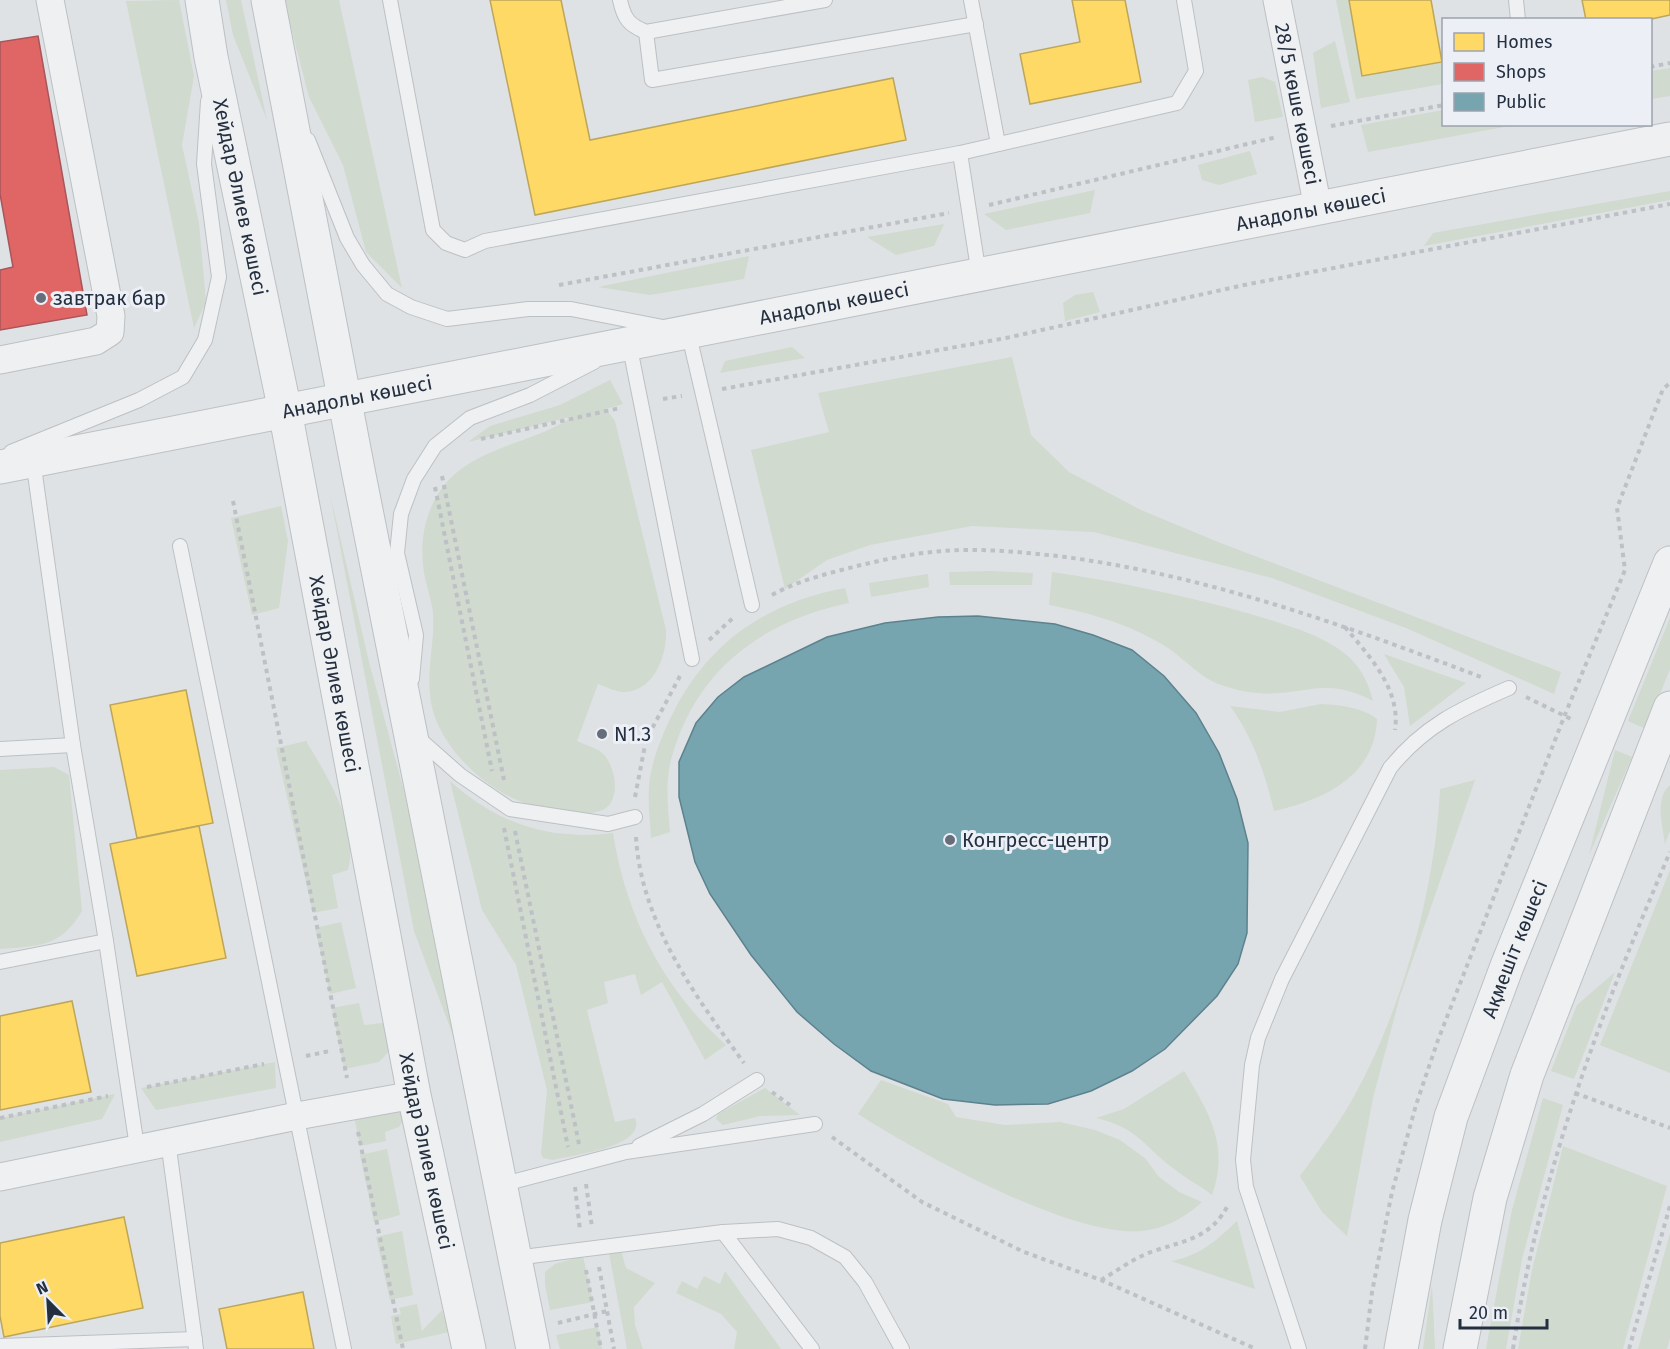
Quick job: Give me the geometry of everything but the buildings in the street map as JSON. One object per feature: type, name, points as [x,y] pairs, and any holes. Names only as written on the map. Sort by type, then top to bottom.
[{"type":"street","points":[[0,360],[96,341],[110,332],[111,316],[50,0]]},
{"type":"street","name":"Хейдар Әлиев көшесі","points":[[202,0],[211,57],[285,411],[414,1095],[469,1349]]},
{"type":"street","points":[[268,0],[500,1185],[515,1258],[541,1337]]},
{"type":"street","name":"28/5 көше көшесі","points":[[1277,0],[1318,208]]},
{"type":"street","name":"Анадолы көшесі","points":[[0,467],[1670,139]]},
{"type":"street","name":"Ақмешіт көшесі","points":[[1401,1349],[1425,1220],[1451,1116],[1507,966],[1670,563]]},
{"type":"street","points":[[1460,1349],[1485,1220],[1517,1107],[1662,751],[1670,708]]},
{"type":"street","points":[[0,1177],[168,1141],[414,1095]]},
{"type":"lane","points":[[390,0],[433,230],[446,243],[465,250],[485,241],[960,153],[1177,103],[1196,71],[1184,0]]},
{"type":"lane","points":[[620,0],[623,15],[629,25],[646,32],[825,0]]},
{"type":"lane","points":[[971,0],[998,144]]},
{"type":"lane","points":[[1516,0],[1518,18]]},
{"type":"lane","points":[[646,32],[652,80],[976,24]]},
{"type":"lane","points":[[0,456],[139,400],[183,377],[206,340],[219,277],[204,164],[211,57]]},
{"type":"lane","points":[[285,82],[347,238],[363,265],[387,294],[411,307],[447,319],[528,309],[571,309],[689,332],[752,605]]},
{"type":"lane","points":[[960,153],[979,275]]},
{"type":"lane","points":[[635,817],[608,824],[504,806],[460,775],[411,732],[416,635],[398,553],[401,514],[414,479],[435,446],[471,417],[530,395],[629,343],[692,659]]},
{"type":"lane","points":[[33,460],[72,745],[106,941],[137,1148]]},
{"type":"lane","points":[[180,546],[344,1349]]},
{"type":"lane","points":[[1299,1349],[1246,1187],[1243,1160],[1252,1065],[1258,1038],[1282,979],[1390,768],[1406,748],[1433,725],[1509,688]]},
{"type":"lane","points":[[0,749],[72,745]]},
{"type":"lane","points":[[0,962],[106,941]]},
{"type":"lane","points":[[626,1152],[703,1114],[757,1080]]},
{"type":"lane","points":[[500,1185],[626,1152],[815,1124]]},
{"type":"lane","points":[[0,1346],[196,1344],[168,1141]]},
{"type":"lane","points":[[515,1258],[723,1232],[778,1229],[811,1238],[845,1257],[865,1282],[902,1349]]},
{"type":"lane","points":[[723,1232],[812,1349]]},
{"type":"path","points":[[1652,67],[1670,63]]},
{"type":"path","points":[[552,286],[970,210],[1263,140],[1442,105]]},
{"type":"path","points":[[474,441],[641,403],[1006,338],[1244,285],[1670,204]]},
{"type":"path","points":[[1564,717],[1625,570],[1617,508],[1663,389],[1670,383]]},
{"type":"path","points":[[440,468],[504,806],[578,1165],[595,1314],[602,1349]]},
{"type":"path","points":[[433,477],[578,1165],[589,1248],[607,1311],[614,1349]]},
{"type":"path","points":[[233,501],[352,1106],[403,1349]]},
{"type":"path","points":[[1256,1349],[1101,1280],[1024,1252],[922,1202],[757,1080],[677,965],[659,926],[637,848],[635,790],[646,740],[667,697],[692,659],[720,627],[752,605],[810,579],[872,562],[944,551],[1030,553],[1120,565],[1195,582],[1375,637],[1509,688],[1564,717],[1602,731]]},
{"type":"path","points":[[1513,1349],[1533,1238],[1548,1177],[1575,1093],[1670,852]]},
{"type":"path","points":[[0,1118],[330,1051]]},
{"type":"path","points":[[1575,1093],[1670,1128]]},
{"type":"path","points":[[1629,1349],[1670,1206]]},
{"type":"path","points":[[541,1337],[607,1311]]},
{"type":"shaded area","points":[[179,0],[194,76],[182,145],[199,223],[206,302],[194,328],[126,1]]},
{"type":"shaded area","points":[[226,0],[241,0],[267,120],[233,35]]},
{"type":"shaded area","points":[[284,0],[339,0],[402,288],[366,252],[343,165],[309,97]]},
{"type":"shaded area","points":[[1336,0],[1350,0],[1362,76],[1442,62],[1442,84],[1356,99]]},
{"type":"shaded area","points":[[1335,41],[1350,102],[1321,108],[1313,53]]},
{"type":"shaded area","points":[[1670,68],[1670,96],[1652,99],[1652,71]]},
{"type":"shaded area","points":[[1262,77],[1275,82],[1283,117],[1255,122],[1248,80]]},
{"type":"shaded area","points":[[1442,110],[1442,126],[1510,126],[1368,152],[1361,125]]},
{"type":"shaded area","points":[[1250,151],[1257,174],[1219,185],[1202,180],[1198,165]]},
{"type":"shaded area","points":[[1095,190],[1090,213],[1006,230],[984,214]]},
{"type":"shaded area","points":[[1670,191],[1670,200],[1424,246],[1433,233]]},
{"type":"shaded area","points":[[944,224],[934,246],[896,255],[867,237]]},
{"type":"shaded area","points":[[749,256],[744,279],[650,295],[598,287]]},
{"type":"shaded area","points":[[1093,292],[1100,312],[1065,321],[1063,303],[1075,295]]},
{"type":"shaded area","points":[[792,347],[805,358],[720,373],[725,361]]},
{"type":"shaded area","points":[[1012,357],[1031,435],[1069,472],[1141,510],[1218,542],[1561,672],[1554,694],[1406,628],[1272,578],[1094,532],[972,526],[870,545],[827,560],[785,589],[751,450],[829,432],[818,393]]},
{"type":"shaded area","points":[[610,380],[623,404],[606,409],[615,421],[666,630],[666,640],[657,670],[644,685],[625,692],[598,684],[577,741],[596,749],[605,756],[612,769],[615,786],[612,801],[607,807],[600,811],[582,814],[554,811],[528,804],[495,788],[464,762],[441,730],[433,712],[430,694],[433,613],[424,570],[422,546],[430,510],[438,494],[451,478],[483,456],[557,426],[574,416],[468,442],[490,426],[560,405]]},
{"type":"shaded area","points":[[330,494],[369,662],[404,791],[464,1065],[414,931]]},
{"type":"shaded area","points":[[281,506],[288,541],[279,608],[252,615],[231,518]]},
{"type":"shaded area","points":[[949,572],[1033,573],[1032,585],[950,585]]},
{"type":"shaded area","points":[[1052,572],[1179,596],[1254,615],[1304,631],[1328,642],[1349,657],[1364,678],[1373,701],[1341,689],[1257,693],[1213,682],[1165,646],[1138,631],[1095,616],[1049,605]]},
{"type":"shaded area","points":[[928,574],[929,587],[871,597],[869,583]]},
{"type":"shaded area","points":[[845,588],[849,603],[817,611],[788,622],[736,654],[715,676],[697,700],[682,728],[671,760],[668,787],[670,832],[651,838],[649,785],[651,770],[671,717],[702,668],[742,630],[764,616],[789,604]]},
{"type":"shaded area","points":[[1670,618],[1670,669],[1646,729],[1628,721]]},
{"type":"shaded area","points":[[1384,654],[1466,683],[1410,726],[1404,687]]},
{"type":"shaded area","points":[[1321,704],[1357,709],[1377,719],[1374,739],[1367,756],[1343,783],[1328,792],[1274,811],[1257,756],[1230,706],[1280,712]]},
{"type":"shaded area","points":[[306,741],[339,802],[349,836],[350,853],[348,870],[332,875],[338,908],[313,913],[276,748]]},
{"type":"shaded area","points":[[1615,750],[1632,757],[1589,855]]},
{"type":"shaded area","points":[[54,767],[69,775],[82,911],[66,932],[57,938],[38,945],[0,949],[0,770]]},
{"type":"shaded area","points":[[1475,780],[1400,996],[1373,1098],[1347,1236],[1322,1212],[1300,1176],[1352,1100],[1386,1028],[1413,949],[1423,909],[1437,828],[1440,789]]},
{"type":"shaded area","points":[[450,781],[487,808],[526,826],[568,834],[613,833],[627,893],[651,949],[684,1000],[726,1045],[705,1060],[662,982],[641,995],[635,974],[604,982],[608,1003],[587,1010],[615,1122],[635,1118],[636,1128],[620,1143],[553,1160],[543,1158],[541,1153],[547,1090],[516,965],[482,910]]},
{"type":"shaded area","points":[[1670,785],[1670,831],[1665,844],[1661,805],[1665,791]]},
{"type":"shaded area","points":[[1670,870],[1670,1073],[1600,1045]]},
{"type":"shaded area","points":[[341,922],[356,988],[330,994],[315,928]]},
{"type":"shaded area","points":[[1615,972],[1574,1079],[1551,1071],[1577,1005]]},
{"type":"shaded area","points":[[359,1003],[364,1025],[383,1023],[390,1050],[379,1062],[344,1069],[332,1008]]},
{"type":"shaded area","points":[[275,1062],[276,1088],[156,1110],[141,1088]]},
{"type":"shaded area","points":[[1184,1071],[1209,1116],[1218,1145],[1217,1178],[1212,1195],[1166,1163],[1123,1127],[1096,1118],[1124,1109]]},
{"type":"shaded area","points":[[881,1080],[948,1104],[956,1117],[1005,1125],[1060,1122],[1095,1130],[1120,1140],[1146,1159],[1158,1176],[1179,1192],[1202,1202],[1189,1213],[1174,1221],[1158,1228],[1142,1231],[1112,1230],[1076,1221],[1037,1207],[956,1170],[858,1114]]},
{"type":"shaded area","points":[[765,1088],[800,1115],[760,1116],[723,1125],[716,1119],[718,1114]]},
{"type":"shaded area","points":[[115,1094],[102,1119],[0,1142],[0,1118]]},
{"type":"shaded area","points":[[1543,1098],[1563,1105],[1522,1259],[1506,1349],[1486,1349],[1512,1210]]},
{"type":"shaded area","points":[[404,1099],[405,1116],[399,1127],[385,1132],[386,1141],[360,1146],[352,1106]]},
{"type":"shaded area","points":[[1563,1146],[1667,1186],[1623,1349],[1518,1349],[1532,1270]]},
{"type":"shaded area","points":[[387,1149],[400,1215],[374,1222],[360,1155]]},
{"type":"shaded area","points":[[1237,1221],[1255,1289],[1171,1261],[1199,1251],[1215,1241]]},
{"type":"shaded area","points":[[402,1231],[413,1295],[390,1300],[376,1237]]},
{"type":"shaded area","points":[[1670,1233],[1670,1338],[1667,1349],[1638,1349]]},
{"type":"shaded area","points":[[608,1248],[621,1251],[626,1268],[655,1283],[634,1307],[635,1325],[643,1349],[627,1349]]},
{"type":"shaded area","points":[[583,1256],[593,1302],[550,1310],[545,1272],[555,1264]]},
{"type":"shaded area","points":[[725,1271],[781,1349],[734,1349],[737,1332],[721,1314],[676,1293],[682,1281],[697,1289],[704,1276],[720,1284]]},
{"type":"shaded area","points":[[1432,1285],[1435,1349],[1423,1349]]},
{"type":"shaded area","points":[[417,1304],[422,1331],[442,1310],[449,1332],[396,1344],[391,1316],[401,1314],[399,1308]]},
{"type":"shaded area","points":[[598,1327],[602,1349],[560,1349],[556,1335]]},
{"type":"place","name":"завтрак бар","points":[[41,298]]},
{"type":"place","name":"N1.3","points":[[602,734]]},
{"type":"place","name":"Конгресс-центр","points":[[950,840]]}]
